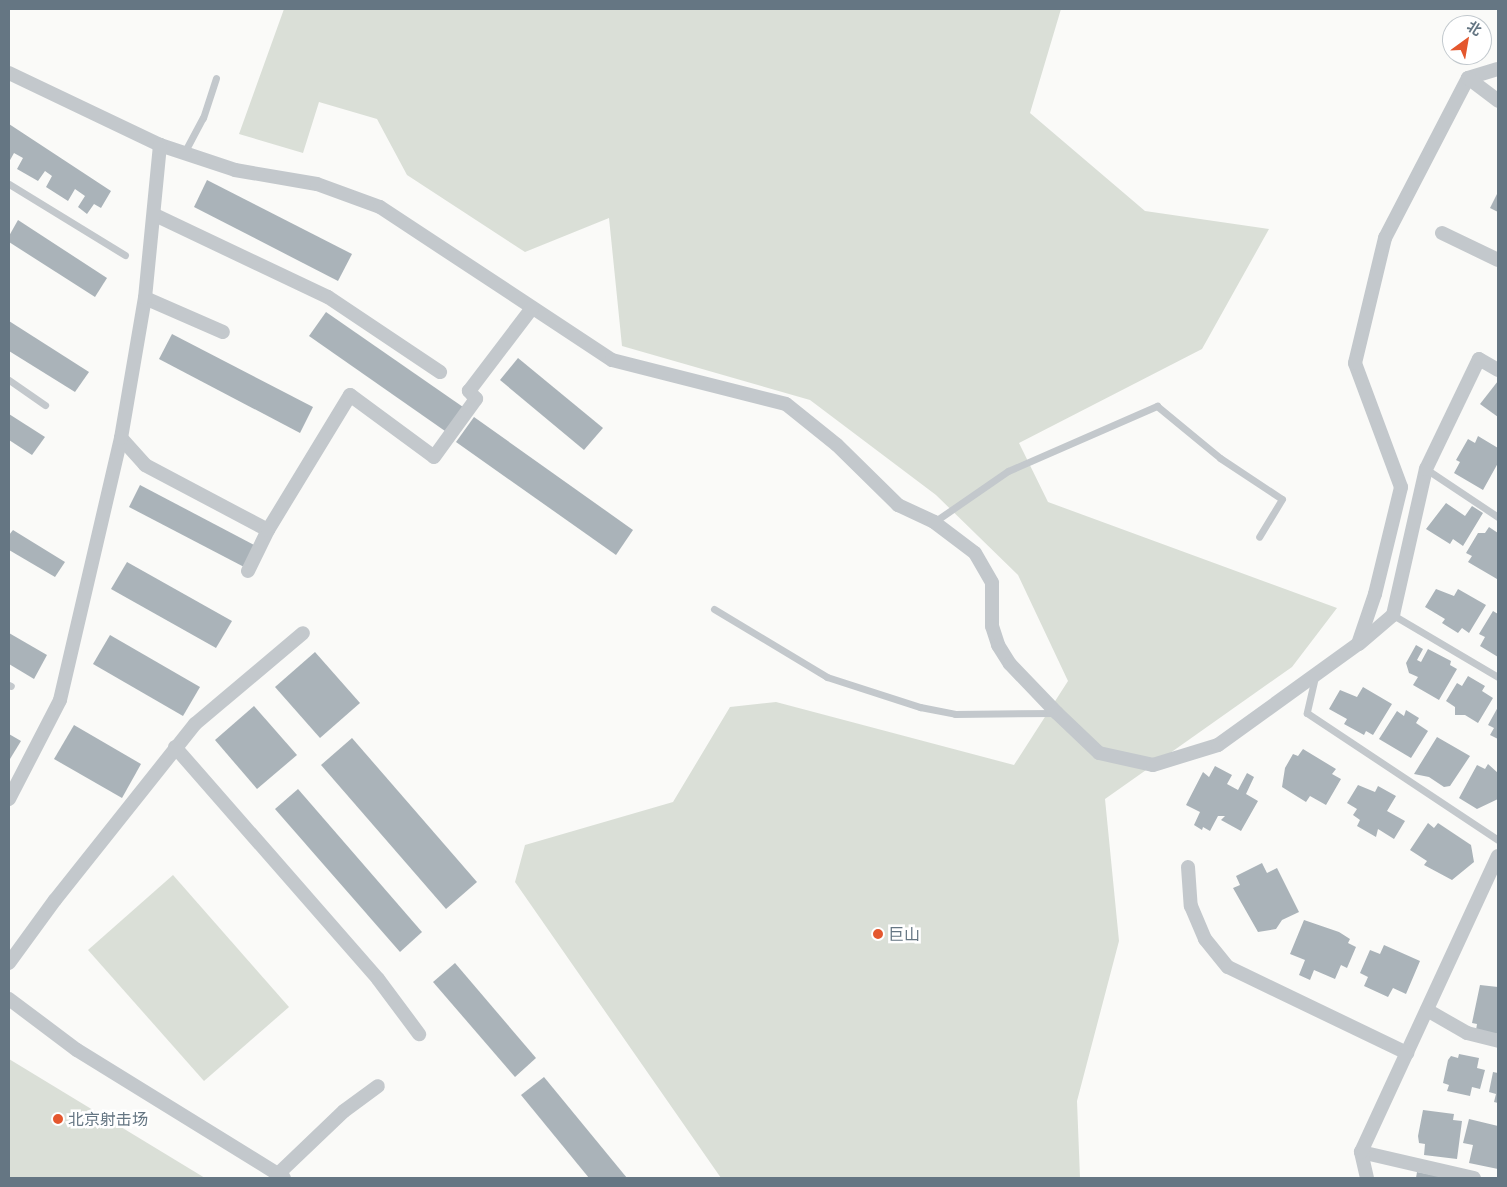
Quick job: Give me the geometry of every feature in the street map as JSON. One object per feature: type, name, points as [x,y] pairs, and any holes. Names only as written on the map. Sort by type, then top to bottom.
[{"type":"street","points":[[1358,644],[1375,594],[1401,487],[1355,363],[1384,238],[1468,78],[1498,69]]},
{"type":"street","points":[[9,73],[160,145],[235,170],[317,184],[380,207],[612,360],[786,404],[837,445],[898,505],[934,522],[975,553],[992,582],[992,626],[998,645],[1010,664],[1057,713],[1099,753],[1153,765],[1218,745],[1358,644],[1393,615],[1426,469],[1479,359],[1498,370]]},
{"type":"street","points":[[1468,78],[1498,101]]},
{"type":"street","points":[[9,799],[60,700],[120,438],[145,298],[155,215],[160,145]]},
{"type":"street","points":[[155,215],[328,297],[440,372]]},
{"type":"street","points":[[1442,233],[1498,260]]},
{"type":"street","points":[[145,298],[223,332]]},
{"type":"street","points":[[248,571],[268,530],[350,395],[434,457],[476,399],[469,391],[532,308]]},
{"type":"street","points":[[120,438],[145,465],[268,530]]},
{"type":"street","points":[[9,963],[175,747],[195,724],[303,633]]},
{"type":"street","points":[[175,747],[378,979],[419,1034]]},
{"type":"street","points":[[1367,1178],[1361,1152],[1498,856]]},
{"type":"street","points":[[1188,867],[1192,906],[1198,922],[1205,939],[1228,966],[1407,1053]]},
{"type":"street","points":[[9,998],[77,1050],[281,1176],[344,1111],[378,1086]]},
{"type":"street","points":[[1427,1010],[1467,1033],[1498,1041]]},
{"type":"street","points":[[1361,1152],[1474,1178]]},
{"type":"lane","points":[[184,153],[203,118],[216,78]]},
{"type":"lane","points":[[9,184],[125,255]]},
{"type":"lane","points":[[9,380],[45,405]]},
{"type":"lane","points":[[934,522],[1008,471],[1157,406],[1220,458],[1282,500],[1259,537]]},
{"type":"lane","points":[[1426,469],[1498,517]]},
{"type":"lane","points":[[714,609],[827,677],[920,707],[955,714],[1057,713]]},
{"type":"lane","points":[[1393,615],[1498,677]]},
{"type":"lane","points":[[1316,675],[1307,713],[1498,840]]},
{"type":"shaded area","points":[[284,9],[1061,9],[1030,113],[1145,211],[1269,229],[1202,349],[1019,443],[1048,502],[1337,608],[1292,667],[1105,799],[1119,941],[1077,1101],[1080,1178],[721,1178],[515,882],[525,845],[673,802],[730,707],[776,702],[1014,765],[1068,681],[1018,575],[936,495],[810,400],[622,346],[609,218],[525,252],[407,175],[377,119],[319,102],[303,153],[239,134]]},
{"type":"shaded area","points":[[173,875],[289,1007],[204,1081],[88,950]]},
{"type":"shaded area","name":"北京射击场","points":[[9,1059],[205,1178],[9,1178]]},
{"type":"building","points":[[9,124],[111,191],[101,208],[94,204],[87,214],[78,207],[85,196],[75,189],[68,201],[46,187],[52,176],[45,171],[38,181],[17,169],[23,158],[14,153],[9,162]]},
{"type":"building","points":[[207,180],[352,254],[338,281],[194,207]]},
{"type":"building","points":[[1498,192],[1498,212],[1490,208]]},
{"type":"building","points":[[18,220],[107,278],[95,297],[9,242],[9,236]]},
{"type":"building","points":[[326,312],[463,407],[445,431],[309,336]]},
{"type":"building","points":[[9,321],[89,372],[75,392],[9,351]]},
{"type":"building","points":[[172,334],[313,407],[300,433],[159,359]]},
{"type":"building","points":[[518,358],[603,428],[584,450],[500,380]]},
{"type":"building","points":[[1498,381],[1498,417],[1480,404]]},
{"type":"building","points":[[9,414],[45,437],[32,455],[9,440]]},
{"type":"building","points":[[474,417],[633,530],[616,555],[456,442]]},
{"type":"building","points":[[1478,436],[1498,448],[1498,463],[1483,490],[1454,473],[1460,462],[1456,460],[1468,439],[1475,443]]},
{"type":"building","points":[[140,485],[258,547],[246,568],[129,507]]},
{"type":"building","points":[[1446,503],[1465,516],[1472,506],[1483,513],[1463,546],[1453,539],[1450,544],[1426,529]]},
{"type":"building","points":[[1489,527],[1498,533],[1497,579],[1468,562],[1472,556],[1466,553],[1478,533],[1485,533]]},
{"type":"building","points":[[13,530],[65,562],[55,577],[9,550],[9,535]]},
{"type":"building","points":[[127,562],[232,621],[216,648],[111,589]]},
{"type":"building","points":[[1436,589],[1454,596],[1458,589],[1486,605],[1469,633],[1462,628],[1458,633],[1442,623],[1445,619],[1425,607]]},
{"type":"building","points":[[1493,611],[1498,614],[1498,657],[1480,646],[1485,637],[1479,634]]},
{"type":"building","points":[[9,633],[47,655],[34,679],[9,664]]},
{"type":"building","points":[[110,635],[200,687],[183,716],[93,664]]},
{"type":"building","points":[[1416,645],[1423,649],[1417,660],[1421,662],[1428,649],[1451,661],[1450,665],[1457,669],[1439,700],[1413,685],[1418,677],[1409,673],[1406,663]]},
{"type":"building","points":[[315,652],[360,703],[320,738],[275,687]]},
{"type":"building","points":[[1468,676],[1485,686],[1482,691],[1493,698],[1478,723],[1465,715],[1455,715],[1455,707],[1446,701],[1457,683],[1462,686]]},
{"type":"building","points":[[1363,687],[1392,704],[1373,735],[1366,731],[1364,735],[1344,724],[1347,719],[1329,709],[1340,690],[1357,697]]},
{"type":"building","points":[[254,706],[297,755],[257,789],[215,740]]},
{"type":"building","points":[[1498,707],[1498,739],[1490,735],[1494,728],[1488,725]]},
{"type":"building","points":[[1406,710],[1419,718],[1416,723],[1428,731],[1411,758],[1379,739],[1397,711],[1404,716]]},
{"type":"building","points":[[74,725],[141,764],[122,798],[54,759]]},
{"type":"building","points":[[9,734],[21,741],[10,759],[9,758]]},
{"type":"building","points":[[1437,737],[1470,756],[1450,786],[1444,787],[1429,777],[1414,774]]},
{"type":"building","points":[[352,738],[477,882],[446,909],[321,765]]},
{"type":"building","points":[[1303,749],[1336,769],[1332,774],[1341,779],[1326,805],[1310,796],[1306,802],[1282,787],[1285,768],[1293,754],[1298,756]]},
{"type":"building","points":[[1488,764],[1498,773],[1498,799],[1477,809],[1459,798],[1477,765],[1485,769]]},
{"type":"building","points":[[1215,766],[1232,775],[1227,784],[1238,790],[1247,773],[1254,777],[1246,794],[1258,801],[1241,831],[1221,820],[1225,816],[1218,816],[1210,831],[1203,827],[1202,830],[1194,825],[1200,812],[1186,805],[1203,772],[1209,777]]},
{"type":"building","points":[[1358,785],[1375,792],[1378,786],[1396,796],[1387,811],[1405,821],[1394,839],[1378,829],[1376,837],[1357,826],[1360,820],[1353,815],[1357,809],[1347,803]]},
{"type":"building","points":[[298,789],[422,932],[400,952],[275,809]]},
{"type":"building","points":[[1428,823],[1434,828],[1438,823],[1471,845],[1474,862],[1452,880],[1424,865],[1427,861],[1410,850]]},
{"type":"building","points":[[1262,863],[1267,873],[1277,868],[1299,912],[1282,920],[1276,929],[1258,932],[1233,888],[1240,885],[1236,876]]},
{"type":"building","points":[[1304,920],[1339,932],[1350,939],[1348,943],[1356,947],[1347,968],[1341,965],[1335,979],[1314,970],[1310,980],[1299,975],[1305,960],[1290,954]]},
{"type":"building","points":[[1384,945],[1420,961],[1406,994],[1393,988],[1388,997],[1364,986],[1368,977],[1360,973],[1370,950],[1380,954]]},
{"type":"building","points":[[455,963],[536,1058],[515,1077],[433,982]]},
{"type":"building","points":[[1480,985],[1498,987],[1498,1034],[1476,1030],[1477,1024],[1472,1023]]},
{"type":"building","points":[[1459,1054],[1479,1058],[1477,1068],[1485,1070],[1480,1089],[1472,1087],[1470,1096],[1447,1091],[1449,1085],[1443,1083],[1448,1060],[1451,1056],[1458,1058]]},
{"type":"building","points":[[1493,1072],[1498,1073],[1498,1103],[1494,1102],[1496,1094],[1489,1092]]},
{"type":"building","points":[[544,1077],[627,1178],[589,1178],[521,1095]]},
{"type":"building","points":[[1423,1110],[1454,1114],[1453,1120],[1462,1121],[1457,1159],[1424,1155],[1425,1144],[1419,1143],[1418,1136]]},
{"type":"building","points":[[1469,1119],[1498,1126],[1498,1169],[1469,1163],[1473,1145],[1463,1143]]},
{"type":"building","points":[[1417,1172],[1438,1176],[1438,1178],[1416,1178]]},
{"type":"place","name":"巨山","points":[[878,934]]},
{"type":"place","name":"北京射击场","points":[[58,1119]]}]
